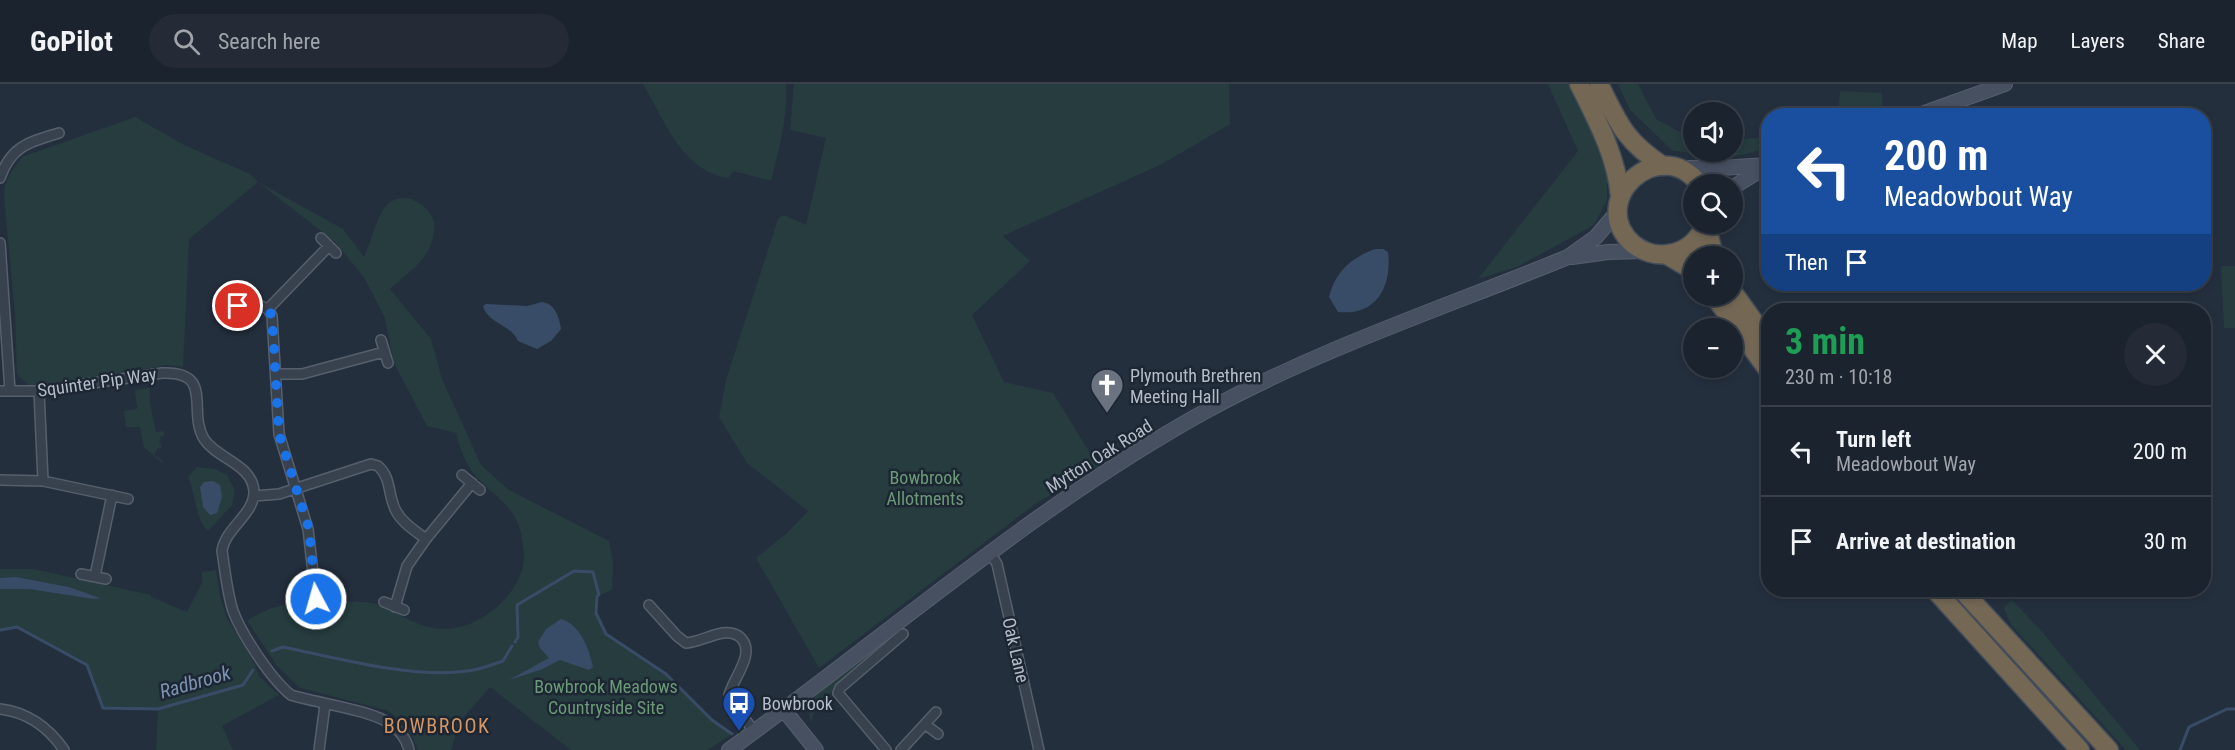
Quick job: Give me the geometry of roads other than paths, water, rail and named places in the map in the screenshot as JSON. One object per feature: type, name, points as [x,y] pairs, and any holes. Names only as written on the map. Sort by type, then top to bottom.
[{"type":"highway","points":[[1579,84],[1609,149],[1619,181],[1622,228],[1626,235],[1644,251],[1667,255],[1683,264]]},
{"type":"highway","points":[[1599,84],[1630,141],[1669,167],[1687,174]]},
{"type":"highway","points":[[1619,204],[1628,183],[1634,177],[1647,169],[1669,167]]},
{"type":"highway","points":[[1667,255],[1684,250],[1700,234]]},
{"type":"highway","points":[[1721,306],[1761,360]]},
{"type":"highway","points":[[1743,306],[1761,331]]},
{"type":"highway","points":[[1941,597],[2080,750]]},
{"type":"highway","points":[[1968,597],[2109,750]]},
{"type":"main road","points":[[1938,108],[2005,84]]},
{"type":"main road","points":[[1669,167],[1720,168],[1761,165]]},
{"type":"main road","points":[[1743,181],[1761,169]]},
{"type":"main road","name":"Mytton Oak Road","points":[[729,750],[989,551],[1040,515],[1139,452],[1205,412],[1274,376],[1568,257],[1596,237],[1619,204]]},
{"type":"main road","name":"Mytton Oak Road","points":[[1568,257],[1608,252],[1644,251]]},
{"type":"main road","points":[[784,710],[816,750]]},
{"type":"street","points":[[0,178],[13,153],[34,141],[59,133]]},
{"type":"street","points":[[268,309],[333,250],[321,238]]},
{"type":"street","points":[[0,243],[5,391]]},
{"type":"street","points":[[238,306],[258,305],[268,309],[272,316],[279,434],[309,529],[316,599]]},
{"type":"street","points":[[381,340],[388,363]]},
{"type":"street","points":[[276,374],[302,374],[384,352]]},
{"type":"street","name":"Squinter Pip Way","points":[[5,391],[39,391],[162,373],[177,373],[186,377],[197,391],[200,430],[204,440],[246,473],[254,488],[254,496]]},
{"type":"street","points":[[39,391],[43,481]]},
{"type":"street","points":[[409,750],[401,734],[391,724],[378,717],[291,695],[279,686],[234,612],[224,564],[223,543],[246,512],[254,496],[279,494],[371,464],[378,466],[387,477],[394,508],[400,517],[426,538]]},
{"type":"street","points":[[462,475],[480,490]]},
{"type":"street","points":[[0,480],[43,481],[128,499]]},
{"type":"street","points":[[384,602],[400,609],[407,566],[426,538],[472,483]]},
{"type":"street","points":[[95,576],[112,495]]},
{"type":"street","name":"Oak Lane","points":[[989,551],[997,564],[1039,750]]},
{"type":"street","points":[[81,574],[106,579]]},
{"type":"street","points":[[301,600],[329,598]]},
{"type":"street","points":[[649,605],[686,643],[726,633],[736,634],[742,639],[746,657],[729,695],[754,731]]},
{"type":"street","points":[[886,750],[838,693],[840,688],[903,634]]},
{"type":"street","points":[[318,750],[326,705]]},
{"type":"street","points":[[0,709],[25,715],[37,722],[64,750]]},
{"type":"street","points":[[901,750],[936,712]]},
{"type":"street","points":[[926,725],[938,734]]},
{"type":"water","points":[[1375,249],[1388,252],[1387,276],[1379,296],[1363,309],[1338,312],[1329,297],[1335,280],[1351,262]]},
{"type":"water","points":[[542,302],[550,305],[556,311],[561,329],[551,341],[537,349],[518,341],[511,331],[490,317],[483,306],[486,304],[527,306]]},
{"type":"water","points":[[213,481],[220,485],[222,497],[217,513],[210,515],[203,507],[200,487],[204,482]]},
{"type":"water","points":[[16,577],[69,587],[100,598],[29,589],[0,589],[0,578]]},
{"type":"water","points":[[561,619],[574,626],[583,638],[593,667],[589,670],[560,660],[540,670],[509,680],[549,658],[538,642],[546,629]]},
{"type":"waterway","name":"Radbrook","points":[[515,642],[518,637],[517,605],[574,571],[593,572],[599,595],[597,596],[596,613],[606,634],[666,674],[712,720],[732,734]]},
{"type":"waterway","name":"Radbrook","points":[[0,630],[17,627],[87,665],[103,708],[158,709],[243,685],[253,670]]},
{"type":"waterway","name":"Radbrook","points":[[272,651],[283,647],[399,670],[446,673],[476,670],[503,661],[512,646]]},
{"type":"waterway","name":"Radbrook","points":[[2180,750],[2189,727],[2227,709],[2235,709]]},
{"type":"place","name":"Plymouth Brethren Meeting Hall","points":[[1107,414]]},
{"type":"place","name":"Bowbrook","points":[[739,732]]},
{"type":"district","name":"BOWBROOK","points":[[437,726]]},
{"type":"park label","name":"Bowbrook Allotments","points":[[925,487]]},
{"type":"park label","name":"Bowbrook Meadows Countryside Site","points":[[606,696]]}]
